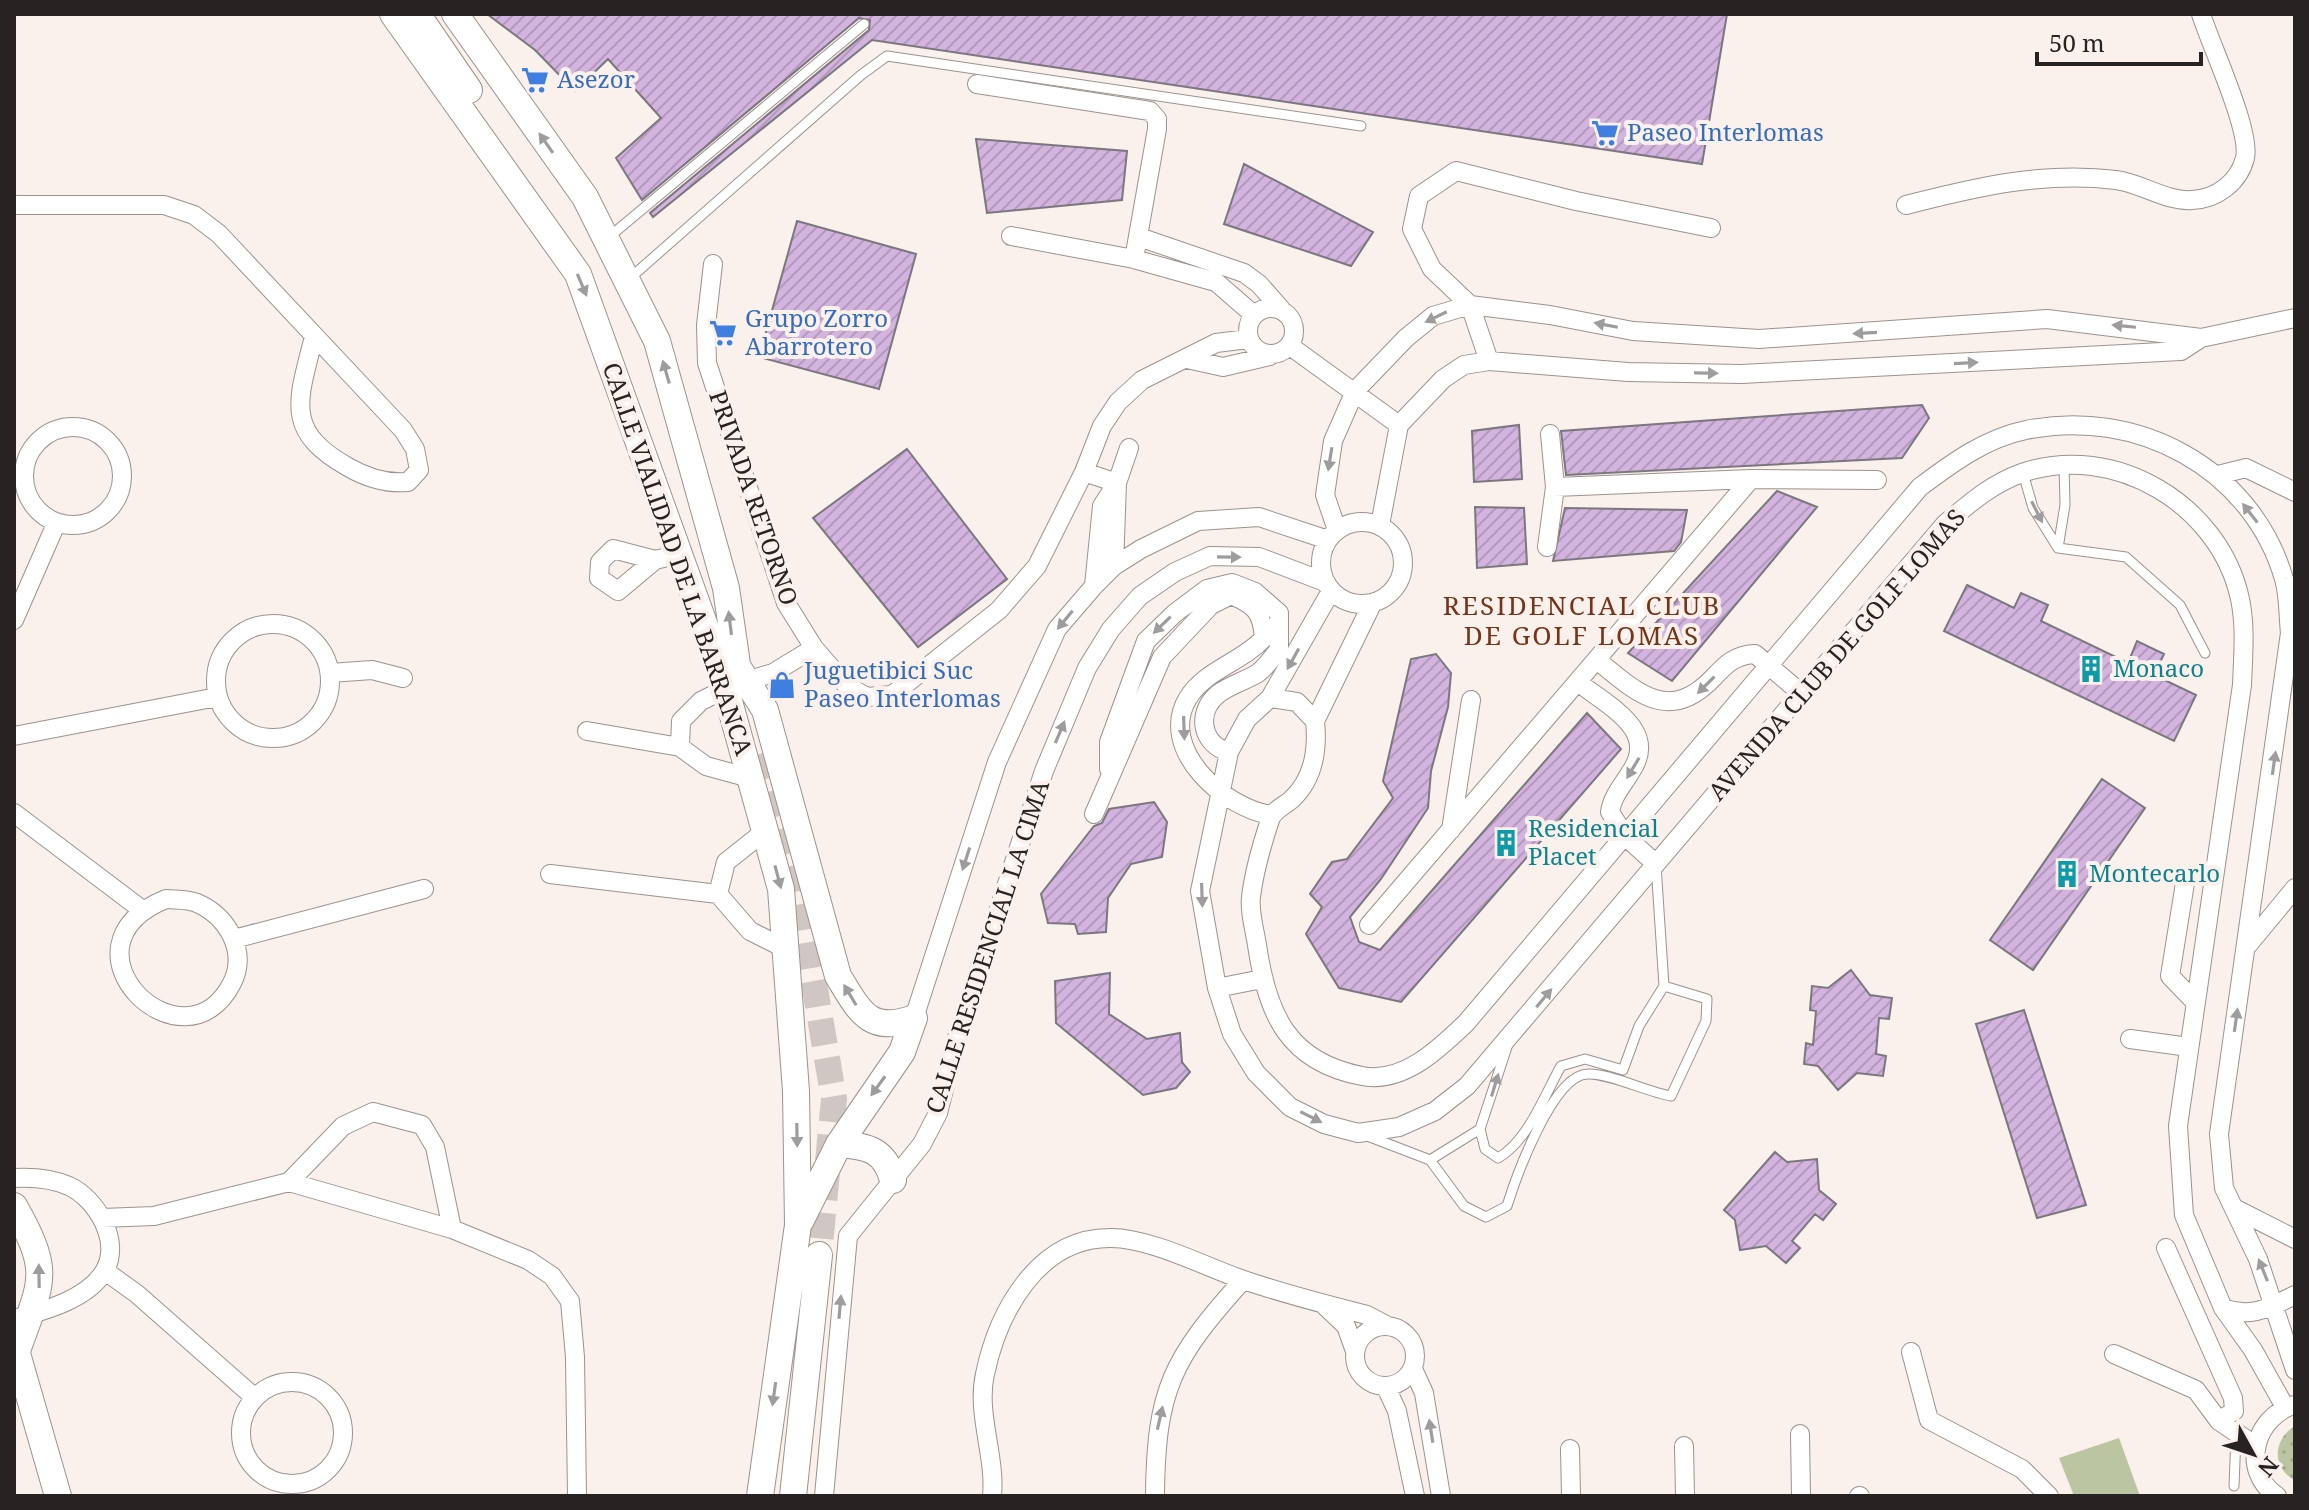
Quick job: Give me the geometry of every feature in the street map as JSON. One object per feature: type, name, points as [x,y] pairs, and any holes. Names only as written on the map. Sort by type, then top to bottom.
[{"type":"main road","name":"CALLE VIALIDAD DE LA BARRANCA","points":[[393,14],[578,274],[667,557],[736,678]]},
{"type":"main road","points":[[417,14],[520,164],[561,250]]},
{"type":"main road","name":"CALLE VIALIDAD DE LA BARRANCA","points":[[455,14],[585,197],[657,341],[726,588],[736,678],[765,831],[781,889],[796,1091],[798,1225],[760,1496]]},
{"type":"main road","points":[[736,678],[765,710],[838,976],[859,1011],[880,1024],[894,1026],[914,1018]]},
{"type":"main road","points":[[798,1225],[839,1144],[902,1052],[914,1018]]},
{"type":"main road","points":[[839,1144],[876,1150],[885,1158],[893,1180]]},
{"type":"main road","points":[[14,1206],[36,1247],[41,1283],[22,1316],[16,1346],[58,1496]]},
{"type":"main road","points":[[793,1496],[819,1255]]},
{"type":"street","points":[[1906,205],[1979,186],[2060,176],[2119,180],[2191,201],[2218,194],[2237,178],[2245,156],[2245,131],[2201,14]]},
{"type":"street","points":[[977,84],[1150,111],[1157,119],[1157,129],[1134,259]]},
{"type":"street","points":[[1489,361],[1470,305],[1432,269],[1412,229],[1419,196],[1456,171],[1576,201],[1711,228]]},
{"type":"street","points":[[16,208],[164,205],[194,215],[219,234],[403,430],[415,449],[419,470],[408,482],[391,483],[361,474],[321,452],[305,433],[299,400],[314,336]]},
{"type":"street","points":[[1011,236],[1134,259],[1216,282],[1254,315]]},
{"type":"street","points":[[1139,237],[1225,264],[1253,278],[1291,319],[1295,333],[1284,350],[1267,355],[1255,350],[1248,339],[1247,326],[1254,315],[1267,307],[1281,309]]},
{"type":"street","name":"PRIVADA RETORNO","points":[[713,264],[706,325],[707,363],[777,583],[814,648],[847,686],[867,697],[892,695],[999,610],[1037,566],[1084,472],[1102,426],[1118,402],[1142,380],[1216,343],[1248,339]]},
{"type":"street","points":[[1216,282],[1225,264]]},
{"type":"street","points":[[1333,535],[1325,495],[1333,441],[1355,391],[1406,338],[1433,316],[1470,305],[1550,315],[1633,331],[1759,339],[2047,319],[2201,338],[2295,318]]},
{"type":"street","points":[[1380,525],[1399,425],[1443,379],[1464,365],[1489,361],[1628,372],[1741,374],[2181,351],[2201,338]]},
{"type":"street","points":[[1187,359],[1223,367],[1284,350],[1355,391],[1399,425]]},
{"type":"street","name":"AVENIDA CLUB DE GOLF LOMAS","points":[[1271,815],[1250,900],[1262,979],[1288,1037],[1308,1056],[1335,1071],[1368,1078],[1401,1072],[1433,1054],[1466,1023],[1920,487],[1974,451],[2023,430],[2064,424],[2099,425],[2135,432],[2180,450],[2218,475],[2256,517],[2290,578],[2290,633],[2284,691],[2219,1134],[2224,1188],[2276,1305],[2283,1342],[2295,1370]]},
{"type":"street","points":[[63,427],[90,428],[111,443],[122,466],[121,492],[106,515],[82,526],[56,524],[35,510],[23,486],[25,460],[40,438],[63,427]]},
{"type":"street","points":[[1547,547],[1555,487],[1550,434]]},
{"type":"street","points":[[1094,586],[1102,506],[1117,483],[1129,448]]},
{"type":"street","name":"AVENIDA CLUB DE GOLF LOMAS","points":[[1328,586],[1270,698],[1247,719],[1229,752],[1200,891],[1217,988],[1232,1034],[1256,1073],[1290,1107],[1324,1124],[1358,1133],[1399,1127],[1435,1111],[1467,1086],[1945,524],[1986,490],[2023,473],[2064,465],[2121,471],[2158,487],[2191,512],[2218,545],[2240,598],[2242,685],[2178,1126],[2180,1186],[2184,1215],[2223,1308],[2290,1406]]},
{"type":"street","points":[[2218,475],[2246,468],[2295,492]]},
{"type":"street","points":[[1084,472],[1117,483]]},
{"type":"street","points":[[1555,487],[1751,479],[1877,480]]},
{"type":"street","points":[[1369,925],[1751,479]]},
{"type":"street","points":[[1114,566],[1117,483]]},
{"type":"street","name":"CALLE RESIDENCIAL LA CIMA","points":[[914,1018],[997,762],[1057,629],[1094,586],[1114,566],[1198,521],[1259,517],[1333,535]]},
{"type":"street","points":[[1094,814],[1162,657],[1211,605],[1231,595],[1252,603],[1263,617],[1264,638],[1249,654],[1202,681],[1186,700],[1181,731],[1194,770],[1243,808],[1271,815],[1293,798],[1305,783],[1317,741],[1315,721],[1372,604],[1395,589],[1403,572],[1399,544],[1380,525],[1358,522],[1333,535],[1321,560],[1328,586],[1349,603],[1372,604]]},
{"type":"street","points":[[14,620],[56,524]]},
{"type":"street","points":[[613,549],[667,557],[618,591],[599,578],[600,562],[613,549]]},
{"type":"street","name":"CALLE RESIDENCIAL LA CIMA","points":[[824,1496],[848,1236],[922,1144],[938,1113],[958,1034],[1044,771],[1087,668],[1111,629],[1140,596],[1175,572],[1210,556],[1259,557],[1328,586]]},
{"type":"street","points":[[1108,776],[1109,742],[1146,641],[1207,589],[1232,583],[1255,592],[1279,613],[1279,649],[1261,671],[1217,695],[1206,712],[1203,728],[1208,741],[1216,749],[1229,752]]},
{"type":"street","points":[[261,625],[285,625],[306,634],[322,651],[330,673],[329,695],[320,714],[304,730],[284,738],[262,738],[242,731],[227,716],[217,697],[216,673],[224,651],[240,634],[261,625]]},
{"type":"street","points":[[680,747],[681,721],[701,701],[736,678],[773,673],[814,648]]},
{"type":"street","points":[[1597,660],[1632,689],[1663,702],[1680,702],[1698,694],[1729,661],[1742,655],[1755,654],[1801,693]]},
{"type":"street","points":[[330,673],[372,670],[403,678]]},
{"type":"street","points":[[1578,682],[1633,727],[1640,739],[1640,760],[1611,802],[1610,812],[1625,836],[1656,864]]},
{"type":"street","points":[[2284,691],[2295,711]]},
{"type":"street","points":[[14,736],[217,697]]},
{"type":"street","points":[[1270,698],[1297,702],[1315,721]]},
{"type":"street","points":[[1451,830],[1471,700]]},
{"type":"street","points":[[587,731],[680,747],[706,766],[755,766]]},
{"type":"street","points":[[14,813],[141,909]]},
{"type":"street","points":[[718,894],[726,862],[765,831]]},
{"type":"street","points":[[550,874],[718,894],[750,931],[786,949]]},
{"type":"street","points":[[2185,883],[2170,976],[2196,1003]]},
{"type":"street","points":[[2247,947],[2295,888]]},
{"type":"street","points":[[234,939],[424,889]]},
{"type":"street","points":[[166,899],[194,901],[219,915],[234,939],[238,971],[223,999],[196,1015],[164,1014],[135,996],[120,967],[122,935],[141,909],[166,899]]},
{"type":"street","points":[[1217,988],[1262,979]]},
{"type":"street","points":[[2130,1039],[2189,1047]]},
{"type":"street","points":[[289,1182],[343,1126],[373,1112],[422,1125],[435,1147],[452,1229]]},
{"type":"street","points":[[14,1178],[49,1181],[70,1187],[88,1200],[102,1218],[111,1254],[105,1271],[86,1291],[22,1316]]},
{"type":"street","points":[[102,1218],[154,1216],[289,1182],[452,1229],[528,1260],[552,1276],[570,1301],[575,1357],[577,1496]]},
{"type":"street","points":[[2234,1208],[2295,1239]]},
{"type":"street","points":[[992,1496],[984,1376],[1004,1320],[1026,1278],[1050,1256],[1083,1242],[1111,1237],[1144,1244],[1243,1280],[1367,1315],[1400,1329],[1411,1340],[1416,1354],[1413,1369],[1402,1382],[1386,1387],[1369,1382],[1357,1369],[1355,1351],[1346,1326],[1322,1303]]},
{"type":"street","points":[[2166,1248],[2233,1398],[2234,1411],[2219,1421]]},
{"type":"street","points":[[105,1271],[137,1294],[254,1397]]},
{"type":"street","points":[[1155,1496],[1156,1436],[1168,1386],[1195,1334],[1243,1280]]},
{"type":"street","points":[[2223,1308],[2244,1314],[2276,1305],[2295,1295]]},
{"type":"street","points":[[1355,1351],[1360,1338],[1372,1328],[1386,1325]]},
{"type":"street","points":[[1911,1352],[1929,1420],[2022,1469],[2049,1496]]},
{"type":"street","points":[[2114,1354],[2196,1390],[2219,1421],[2236,1436],[2256,1446]]},
{"type":"street","points":[[1413,1369],[1424,1393],[1441,1496]]},
{"type":"street","points":[[300,1382],[323,1391],[339,1411],[343,1435],[336,1459],[319,1477],[295,1485],[271,1481],[251,1466],[241,1444],[242,1419],[254,1397],[275,1384],[300,1382]]},
{"type":"street","points":[[1386,1387],[1397,1411],[1415,1496]]},
{"type":"street","points":[[2273,1494],[2255,1462],[2256,1446],[2271,1417],[2290,1406]]},
{"type":"street","points":[[1800,1434],[1801,1496]]},
{"type":"street","points":[[1684,1446],[1685,1496]]},
{"type":"street","points":[[1570,1449],[1571,1496]]},
{"type":"lane","points":[[606,239],[864,24]]},
{"type":"lane","points":[[627,281],[861,75],[887,56],[1361,126]]},
{"type":"lane","points":[[2058,548],[2065,505],[2064,465]]},
{"type":"lane","points":[[2023,473],[2033,508],[2058,548]]},
{"type":"lane","points":[[2058,548],[2126,557],[2180,605],[2205,653]]},
{"type":"lane","points":[[1620,1083],[1639,1026],[1664,986],[1656,864]]},
{"type":"lane","points":[[1358,1133],[1430,1160],[1464,1206],[1486,1217],[1507,1206],[1522,1163],[1553,1101],[1568,1082],[1587,1073],[1671,1096],[1706,1021],[1707,999],[1664,986]]},
{"type":"lane","points":[[1508,1041],[1480,1129],[1485,1149],[1498,1158],[1521,1138],[1561,1066],[1585,1059],[1623,1070]]},
{"type":"lane","points":[[1430,1160],[1480,1129]]},
{"type":"lane","points":[[2234,1486],[2236,1436]]},
{"type":"green space","points":[[2295,1426],[2295,1480],[2282,1468],[2278,1453],[2282,1438]]},
{"type":"green space","points":[[2119,1438],[2140,1496],[2074,1496],[2059,1458]]},
{"type":"building","name":"Paseo Interlomas","points":[[487,14],[1727,14],[1702,164],[872,40],[653,217],[650,213],[869,30],[870,20],[859,18],[642,200],[616,158],[661,118],[608,59],[575,91],[535,50]]},
{"type":"building","points":[[976,139],[1127,151],[1122,200],[987,213]]},
{"type":"building","points":[[1244,164],[1373,232],[1351,266],[1224,224]]},
{"type":"building","points":[[797,221],[916,254],[879,389],[759,357]]},
{"type":"building","points":[[1922,405],[1929,418],[1902,458],[1566,475],[1561,431]]},
{"type":"building","points":[[1519,425],[1522,479],[1474,482],[1472,431]]},
{"type":"building","points":[[907,449],[1007,579],[918,647],[813,518]]},
{"type":"building","points":[[1777,491],[1817,507],[1672,681],[1628,653]]},
{"type":"building","points":[[1475,507],[1524,508],[1527,564],[1477,568]]},
{"type":"building","points":[[1565,508],[1687,510],[1681,542],[1674,551],[1553,561]]},
{"type":"building","name":"Monaco","points":[[1967,585],[2014,608],[2021,593],[2048,605],[2041,621],[2128,663],[2137,641],[2164,654],[2154,675],[2196,695],[2174,741],[1944,631]]},
{"type":"building","name":"Residencial Placet","points":[[1436,654],[1451,673],[1448,707],[1431,771],[1428,808],[1381,879],[1350,917],[1359,942],[1380,950],[1587,713],[1621,749],[1401,1002],[1339,988],[1306,934],[1322,907],[1310,894],[1332,862],[1347,859],[1393,798],[1383,781],[1411,659]]},
{"type":"building","name":"Montecarlo","points":[[2102,779],[2145,808],[2033,970],[1990,940]]},
{"type":"building","points":[[1154,802],[1167,822],[1162,857],[1131,864],[1108,898],[1106,932],[1078,934],[1075,924],[1048,923],[1041,894],[1094,826],[1102,823],[1109,809]]},
{"type":"building","points":[[1851,970],[1870,995],[1892,998],[1889,1019],[1879,1018],[1876,1054],[1886,1056],[1883,1076],[1857,1073],[1838,1090],[1818,1066],[1804,1064],[1806,1043],[1813,1045],[1816,1011],[1810,1010],[1812,986],[1828,988]]},
{"type":"building","points":[[1110,973],[1109,1014],[1147,1039],[1180,1033],[1182,1062],[1190,1072],[1176,1088],[1143,1095],[1056,1023],[1055,981]]},
{"type":"building","points":[[2024,1010],[2086,1205],[2037,1218],[1976,1024]]},
{"type":"building","points":[[1775,1152],[1787,1162],[1817,1159],[1819,1190],[1836,1204],[1823,1220],[1815,1214],[1792,1241],[1800,1248],[1786,1263],[1766,1246],[1740,1250],[1735,1220],[1724,1210]]},
{"type":"tunnel","points":[[759,754],[793,861],[834,1099],[819,1255]]},
{"type":"place","name":"Asezor","points":[[535,80]]},
{"type":"place","name":"Paseo Interlomas","points":[[1605,133]]},
{"type":"place","name":"Grupo Zorro Abarrotero","points":[[723,333]]},
{"type":"place","name":"Monaco","points":[[2091,669]]},
{"type":"place","name":"Juguetibici Suc Paseo Interlomas","points":[[782,685]]},
{"type":"place","name":"Residencial Placet","points":[[1506,843]]},
{"type":"place","name":"Montecarlo","points":[[2067,874]]},
{"type":"district","name":"RESIDENCIAL CLUB DE GOLF LOMAS","points":[[1582,621]]}]
